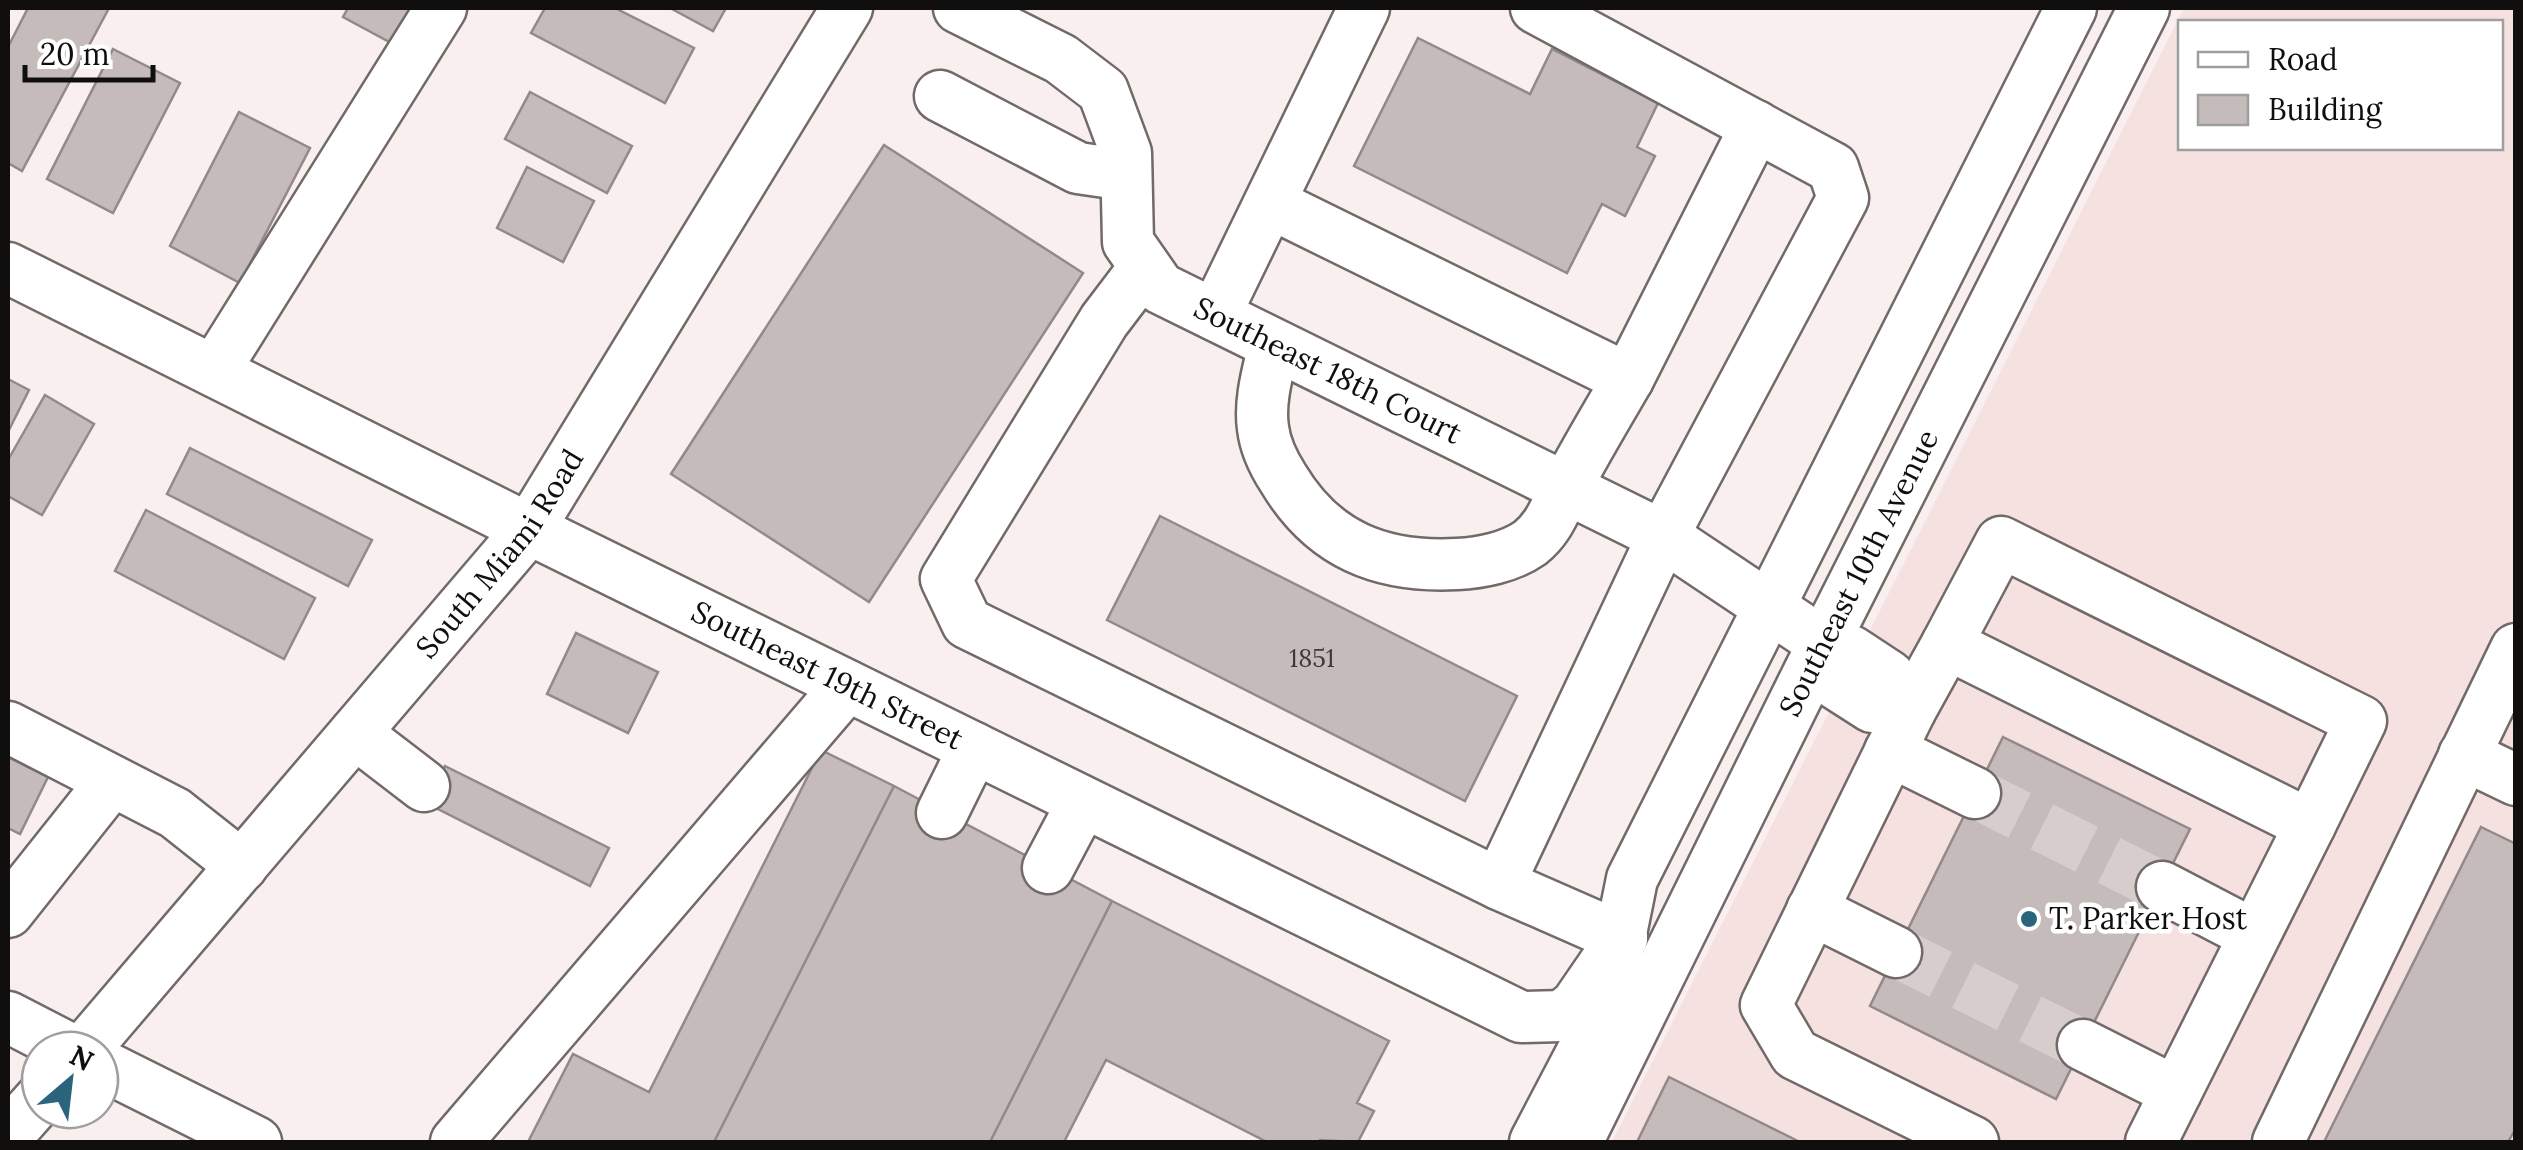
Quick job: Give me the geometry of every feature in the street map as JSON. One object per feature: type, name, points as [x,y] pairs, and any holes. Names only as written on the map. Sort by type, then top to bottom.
[{"type":"street","points":[[214,371],[441,8]]},
{"type":"street","name":"South Miami Road","points":[[101,1030],[529,529],[847,8]]},
{"type":"street","name":"Southeast 18th Court","points":[[958,8],[1061,59],[1103,92],[1126,152],[1128,242],[1160,288],[1663,536],[1824,644]]},
{"type":"street","points":[[1215,315],[1364,8]]},
{"type":"street","points":[[1499,884],[1663,536],[1843,198],[1833,168],[1536,8]]},
{"type":"street","points":[[1535,1142],[1590,1037],[1612,978],[1632,879],[2071,8]]},
{"type":"street","name":"Southeast 10th Avenue","points":[[1577,1142],[2144,8]]},
{"type":"street","points":[[940,96],[1078,168],[1126,175]]},
{"type":"street","points":[[1274,345],[1264,388],[1263,429],[1274,464],[1298,503],[1321,527],[1380,558],[1416,566],[1481,564],[1527,545],[1551,522],[1565,488],[1628,379],[1756,126]]},
{"type":"street","points":[[1270,203],[1628,379]]},
{"type":"street","points":[[1145,266],[1104,321],[946,579],[966,623],[1499,884],[1622,938]]},
{"type":"street","name":"Southeast 19th Street","points":[[8,268],[1521,1017],[1562,1016],[1576,1005],[1622,938]]},
{"type":"street","points":[[1911,328],[1968,359]]},
{"type":"street","points":[[1972,1142],[1794,1054],[1766,1005],[1900,731],[2001,542],[2361,721],[2151,1142]]},
{"type":"street","points":[[1824,644],[1833,682],[1872,707],[1976,793]]},
{"type":"street","points":[[1947,644],[2310,825]]},
{"type":"street","points":[[2278,1142],[2516,649]]},
{"type":"street","points":[[456,1142],[847,686]]},
{"type":"street","points":[[8,727],[175,813],[242,866]]},
{"type":"street","points":[[355,733],[424,786]]},
{"type":"street","points":[[942,813],[974,748]]},
{"type":"street","points":[[2464,754],[2516,780]]},
{"type":"street","points":[[8,912],[112,781]]},
{"type":"street","points":[[1048,868],[1082,802]]},
{"type":"street","points":[[2162,887],[2254,935]]},
{"type":"street","points":[[1812,910],[1896,952]]},
{"type":"street","points":[[8,1018],[32,1030]]},
{"type":"street","points":[[2083,1045],[2176,1092]]},
{"type":"street","points":[[120,1074],[256,1142]]},
{"type":"shaded area","points":[[2184,8],[2515,8],[2515,1142],[1612,1142]]},
{"type":"building","points":[[28,8],[109,8],[22,171],[8,163],[8,47]]},
{"type":"building","points":[[348,8],[415,8],[395,45],[343,17]]},
{"type":"building","points":[[545,8],[615,8],[694,48],[665,103],[531,33]]},
{"type":"building","points":[[670,8],[726,8],[713,31]]},
{"type":"building","points":[[1418,38],[1530,94],[1552,49],[1658,103],[1637,147],[1655,156],[1625,216],[1602,204],[1567,273],[1354,166]]},
{"type":"building","points":[[113,49],[180,83],[113,213],[47,179]]},
{"type":"building","points":[[530,92],[632,146],[607,193],[505,139]]},
{"type":"building","points":[[239,112],[310,148],[240,283],[170,246]]},
{"type":"building","points":[[884,145],[1083,273],[869,602],[671,474]]},
{"type":"building","points":[[527,167],[594,201],[563,262],[497,228]]},
{"type":"building","points":[[8,379],[29,390],[8,432]]},
{"type":"building","points":[[45,395],[94,424],[42,515],[8,496],[8,460]]},
{"type":"building","points":[[190,448],[372,540],[348,586],[167,494]]},
{"type":"building","points":[[146,510],[315,598],[284,659],[115,571]]},
{"type":"building","points":[[1160,516],[1517,696],[1465,801],[1107,620]]},
{"type":"building","points":[[576,633],[658,672],[628,733],[547,694]]},
{"type":"building","name":"T. Parker Host","points":[[2003,737],[2190,829],[2056,1099],[1870,1006]]},
{"type":"building","points":[[821,750],[894,786],[714,1142],[528,1142],[573,1054],[649,1092]]},
{"type":"building","points":[[8,757],[48,777],[20,834],[8,828]]},
{"type":"building","points":[[445,766],[609,848],[590,886],[426,803]]},
{"type":"building","points":[[894,786],[1112,901],[990,1142],[714,1142]]},
{"type":"building","points":[[2481,827],[2516,844],[2516,1128],[2508,1142],[2324,1142]]},
{"type":"building","points":[[1112,901],[1389,1041],[1357,1103],[1374,1111],[1358,1142],[1267,1142],[1106,1060],[1064,1142],[990,1142]]},
{"type":"building","points":[[1669,1077],[1800,1142],[1637,1142]]},
{"type":"tunnel","points":[[1975,793],[2162,887]]},
{"type":"tunnel","points":[[1896,952],[2083,1045]]},
{"type":"place","name":"T. Parker Host","points":[[2029,919]]}]
